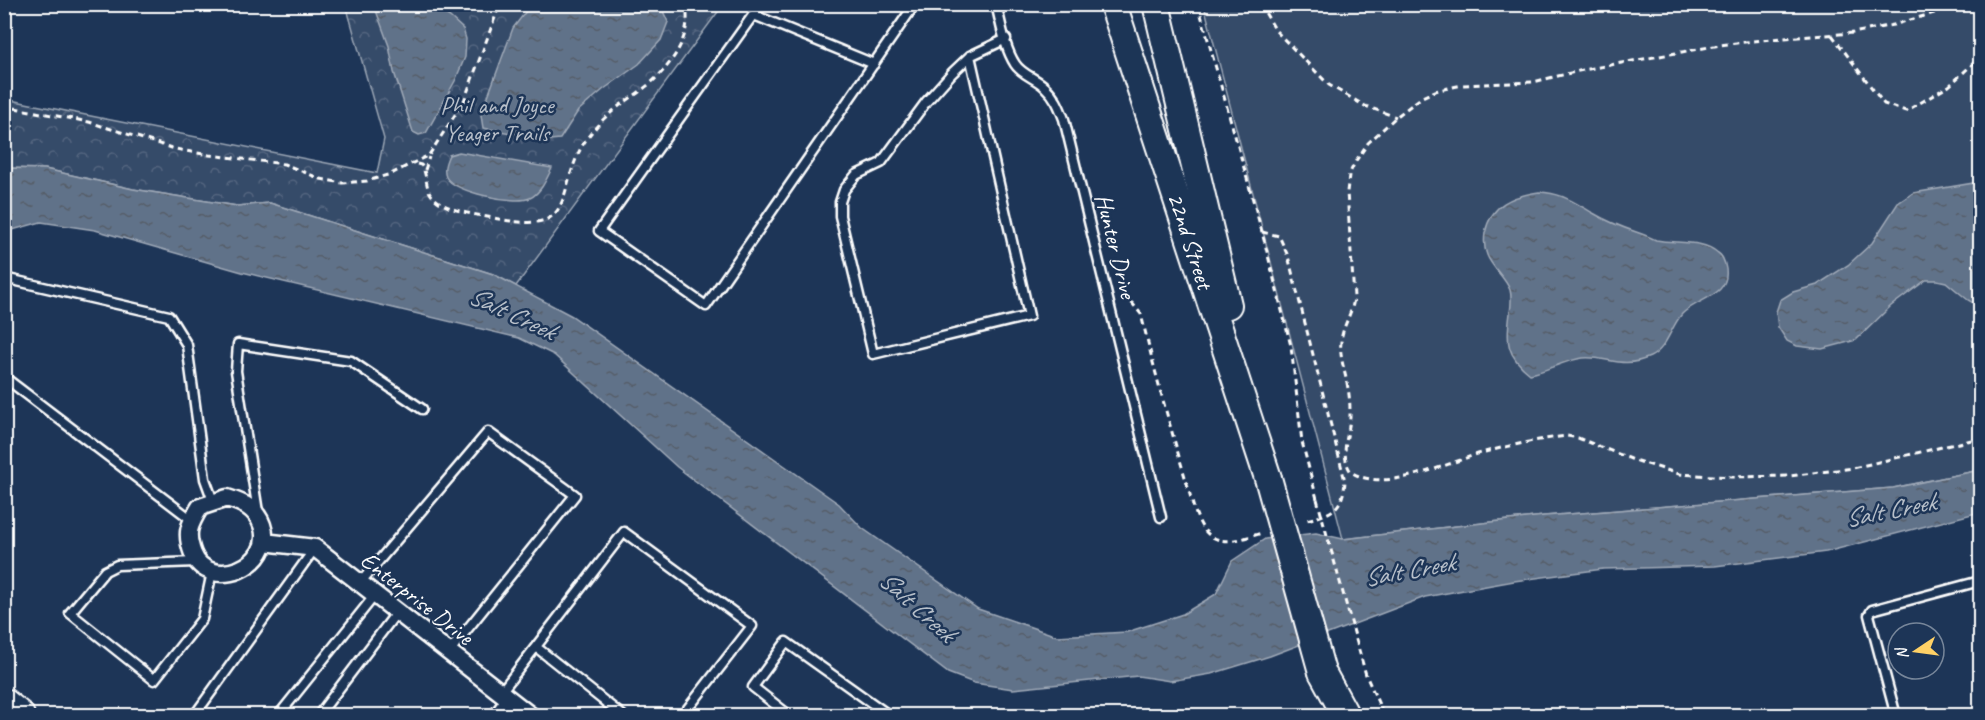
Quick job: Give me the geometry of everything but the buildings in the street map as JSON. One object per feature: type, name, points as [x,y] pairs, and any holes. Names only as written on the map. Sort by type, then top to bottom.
[{"type":"highway","points":[[4,704],[19,716]]},
{"type":"main road","name":"22nd Street","points":[[1113,4],[1268,478],[1323,672],[1346,716]]},
{"type":"main road","name":"22nd Street","points":[[1156,4],[1268,478]]},
{"type":"main road","name":"22nd Street","points":[[1323,672],[1325,716]]},
{"type":"street","points":[[227,498],[244,503],[258,515],[264,530],[264,542],[258,556],[249,565],[226,573],[212,572],[196,562],[187,538],[192,520],[200,507],[227,498]]},
{"type":"street","points":[[264,542],[315,548]]},
{"type":"street","name":"Enterprise Drive","points":[[315,548],[531,716]]},
{"type":"lane","points":[[761,4],[599,231],[706,306],[915,4]]},
{"type":"lane","name":"Hunter Drive","points":[[996,4],[1015,65],[1044,85],[1056,99],[1064,119],[1161,517]]},
{"type":"lane","points":[[754,15],[874,64]]},
{"type":"lane","points":[[970,56],[1029,316],[873,354],[840,216],[840,202],[844,190],[856,176],[881,163],[926,102],[970,56],[1006,39]]},
{"type":"lane","points":[[4,278],[169,316],[187,345],[205,479],[213,501]]},
{"type":"lane","points":[[258,515],[236,371],[237,344],[351,361],[422,409]]},
{"type":"lane","points":[[4,377],[192,520]]},
{"type":"lane","points":[[360,583],[488,432],[574,495],[449,652]]},
{"type":"lane","points":[[493,716],[536,647],[624,532],[752,626],[682,716]]},
{"type":"lane","points":[[194,716],[315,548]]},
{"type":"lane","points":[[196,562],[117,565],[105,571],[70,613],[154,680],[202,619],[212,572]]},
{"type":"lane","points":[[1896,716],[1869,615],[1872,610],[1980,581]]},
{"type":"lane","points":[[278,716],[375,595]]},
{"type":"lane","points":[[318,716],[397,612]]},
{"type":"lane","points":[[790,716],[753,687],[786,642],[890,716]]},
{"type":"lane","points":[[536,647],[623,716]]},
{"type":"path","points":[[415,164],[422,165],[425,170],[429,191],[449,208],[513,222],[540,221],[551,218],[560,208],[579,151],[593,132],[610,113],[654,80],[681,44],[687,28],[688,14],[685,4]]},
{"type":"path","points":[[1198,4],[1262,232],[1291,346],[1302,442],[1366,675],[1384,716]]},
{"type":"path","points":[[1260,4],[1276,31],[1329,85],[1365,106],[1396,117]]},
{"type":"path","points":[[1965,4],[1883,27],[1832,35],[1720,45],[1583,70],[1533,82],[1450,87],[1422,97],[1378,132],[1361,152],[1349,175],[1354,297],[1353,308],[1341,340],[1340,352],[1350,402],[1344,452],[1347,466],[1359,477],[1417,475],[1484,452],[1567,436],[1679,474],[1722,477],[1789,476],[1834,471],[1980,438]]},
{"type":"path","points":[[425,170],[429,155],[464,101],[499,5]]},
{"type":"path","points":[[1832,35],[1884,104],[1906,111],[1949,86],[1980,57]]},
{"type":"path","points":[[4,106],[89,122],[175,149],[284,164],[321,179],[342,183],[367,182],[415,164],[429,155]]},
{"type":"path","points":[[1262,232],[1279,236],[1288,256],[1345,481],[1344,495],[1329,514]]},
{"type":"path","points":[[1108,296],[1123,297],[1132,303],[1141,314],[1170,425],[1197,515],[1205,532],[1228,542],[1240,539]]},
{"type":"green space","name":"Phil and Joyce Yeager Trails","points":[[346,5],[723,5],[516,286],[493,274],[270,203],[237,206],[133,189],[45,169],[5,168],[5,99],[377,173],[384,139]]},
{"type":"green space","points":[[1204,5],[1980,5],[1980,470],[1893,488],[1544,516],[1343,539]]},
{"type":"water","points":[[534,4],[654,5],[662,9],[668,22],[661,40],[639,64],[578,111],[560,139],[550,140],[483,128],[481,115],[513,28]]},
{"type":"water","points":[[374,5],[430,5],[450,17],[463,29],[466,39],[465,57],[455,81],[426,133],[419,135],[413,132],[394,72],[389,46]]},
{"type":"water","points":[[459,152],[552,168],[546,181],[530,198],[512,200],[485,196],[460,188],[446,177],[445,169],[449,155]]},
{"type":"water","name":"Salt Creek","points":[[5,168],[45,169],[133,189],[237,206],[270,203],[493,274],[572,316],[839,504],[862,528],[978,609],[1057,636],[1127,632],[1183,614],[1216,594],[1232,561],[1265,539],[1316,533],[1343,539],[1544,516],[1893,488],[1980,470],[1980,512],[1826,552],[1715,566],[1603,569],[1514,581],[1425,597],[1270,656],[1211,674],[1170,681],[1138,676],[1013,689],[974,683],[948,673],[677,467],[554,355],[519,338],[242,272],[95,230],[41,222],[5,232]]},
{"type":"water","points":[[1980,182],[1980,307],[1946,282],[1926,280],[1891,306],[1856,340],[1822,349],[1797,346],[1787,341],[1778,327],[1776,312],[1780,300],[1793,292],[1817,285],[1848,265],[1872,243],[1898,203],[1913,193]]},
{"type":"water","points":[[1539,192],[1561,196],[1610,222],[1656,240],[1697,244],[1712,249],[1720,254],[1724,262],[1726,278],[1723,286],[1682,314],[1664,344],[1650,357],[1640,361],[1622,363],[1583,358],[1530,374],[1512,354],[1508,340],[1510,290],[1489,260],[1484,238],[1488,223],[1498,208],[1512,199]]}]
